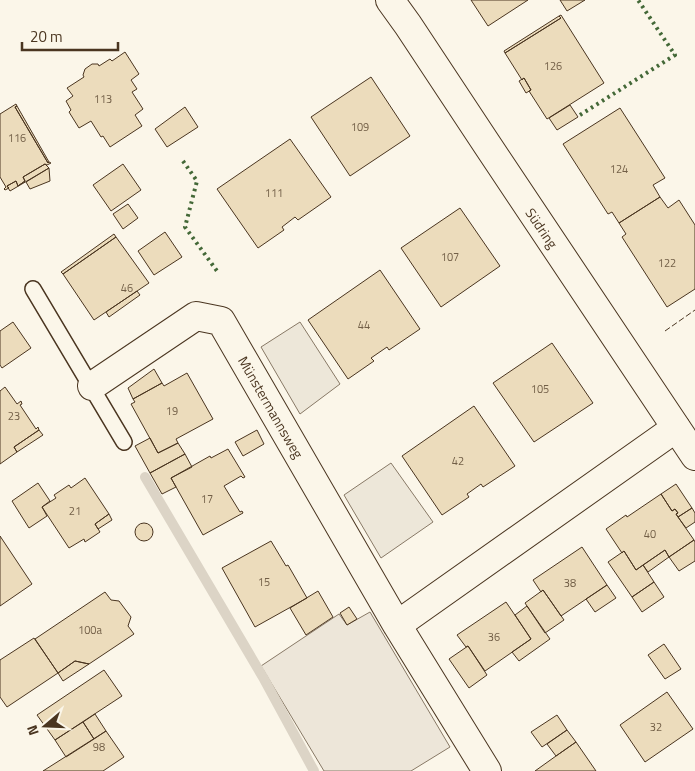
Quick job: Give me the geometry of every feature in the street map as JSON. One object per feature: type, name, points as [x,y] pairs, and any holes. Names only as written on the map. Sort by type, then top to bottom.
[{"type":"street","name":"Südring","points":[[390,0],[408,24],[695,456]]},
{"type":"street","name":"Münstermannsweg","points":[[92,386],[196,316],[222,321],[397,625],[487,771]]},
{"type":"street","points":[[397,625],[676,428]]},
{"type":"lane","points":[[33,289],[124,442]]},
{"type":"shaded area","points":[[300,322],[340,384],[300,414],[261,347]]},
{"type":"shaded area","points":[[391,463],[433,522],[381,558],[344,495]]},
{"type":"shaded area","points":[[370,612],[450,747],[411,771],[324,771],[261,666],[339,614],[347,625]]},
{"type":"building","points":[[471,0],[528,0],[488,26]]},
{"type":"building","points":[[560,0],[585,0],[567,11]]},
{"type":"building","points":[[561,15],[604,83],[547,119],[529,91],[531,90],[524,78],[522,80],[505,53],[561,18],[559,16]]},
{"type":"building","points":[[559,16],[561,18],[505,53],[504,51]]},
{"type":"building","points":[[125,52],[139,74],[131,80],[137,89],[132,92],[143,109],[135,115],[142,126],[110,147],[91,121],[79,128],[69,112],[71,110],[66,101],[73,96],[67,88],[84,77],[85,69],[92,64],[98,64],[99,66],[110,59],[112,61]]},
{"type":"building","points":[[371,77],[410,136],[350,176],[311,117]]},
{"type":"building","points":[[524,78],[531,90],[526,93],[519,81]]},
{"type":"building","points":[[16,104],[17,106],[15,107],[48,163],[51,163],[45,164],[23,177],[25,181],[18,186],[16,181],[7,186],[9,188],[5,190],[6,187],[0,177],[0,114]]},
{"type":"building","points":[[570,105],[578,117],[557,130],[549,118]]},
{"type":"building","points":[[17,106],[49,162],[48,163],[15,107]]},
{"type":"building","points":[[185,107],[198,127],[167,147],[155,129]]},
{"type":"building","points":[[620,108],[665,178],[653,185],[660,197],[619,223],[612,212],[608,214],[563,144]]},
{"type":"building","points":[[290,139],[331,197],[298,220],[295,217],[282,227],[284,230],[258,248],[217,189]]},
{"type":"building","points":[[45,164],[49,168],[10,191],[7,186],[16,181],[18,186],[25,181],[23,177]]},
{"type":"building","points":[[123,164],[141,190],[111,211],[93,185]]},
{"type":"building","points":[[49,168],[50,181],[30,189],[26,182]]},
{"type":"building","points":[[660,197],[668,208],[679,200],[695,225],[695,289],[667,307],[622,237],[626,234],[619,223]]},
{"type":"building","points":[[128,204],[138,218],[123,229],[113,214]]},
{"type":"building","points":[[460,208],[500,266],[441,307],[401,248]]},
{"type":"building","points":[[165,232],[182,257],[154,275],[138,251]]},
{"type":"building","points":[[114,234],[116,237],[63,274],[61,272]]},
{"type":"building","points":[[116,237],[149,283],[94,320],[63,274]]},
{"type":"building","points":[[380,270],[420,329],[389,350],[387,347],[371,358],[374,361],[348,379],[308,320]]},
{"type":"building","points":[[137,291],[140,295],[109,317],[106,312]]},
{"type":"building","points":[[13,322],[31,348],[2,368],[0,365],[0,331]]},
{"type":"building","points":[[552,343],[593,403],[534,442],[493,383]]},
{"type":"building","points":[[154,369],[162,383],[133,399],[128,388]]},
{"type":"building","points":[[187,373],[213,419],[176,439],[178,443],[158,453],[131,404],[135,402],[133,399],[162,383],[164,386]]},
{"type":"building","points":[[5,387],[17,404],[21,401],[22,404],[20,405],[36,429],[38,427],[39,430],[14,447],[17,452],[0,464],[0,391]]},
{"type":"building","points":[[474,406],[515,466],[483,487],[481,484],[467,494],[469,497],[442,515],[402,456]]},
{"type":"building","points":[[39,430],[43,435],[17,452],[14,447]]},
{"type":"building","points":[[257,430],[264,444],[243,456],[235,442]]},
{"type":"building","points":[[150,438],[158,453],[178,443],[185,454],[150,473],[135,446]]},
{"type":"building","points":[[228,449],[245,477],[241,476],[224,486],[240,512],[242,511],[243,513],[203,535],[171,478],[210,456],[211,458]]},
{"type":"building","points":[[185,454],[192,467],[171,478],[176,487],[162,494],[150,473]]},
{"type":"building","points":[[85,478],[109,514],[95,524],[100,532],[85,542],[84,539],[69,548],[42,507],[56,498],[54,495],[69,485],[71,488]]},
{"type":"building","points":[[38,483],[50,501],[42,507],[47,516],[29,528],[12,501]]},
{"type":"building","points":[[676,484],[692,508],[678,517],[676,514],[678,513],[675,509],[672,511],[661,494]]},
{"type":"building","points":[[661,494],[672,511],[675,509],[678,513],[676,514],[694,540],[669,557],[665,550],[636,570],[624,551],[622,553],[606,529]]},
{"type":"building","points":[[692,508],[695,513],[695,522],[686,528],[678,517]]},
{"type":"building","points":[[109,514],[112,520],[98,529],[95,524]]},
{"type":"building","points":[[140,523],[148,523],[153,528],[151,539],[140,541],[135,536],[135,528]]},
{"type":"building","points":[[0,536],[32,584],[0,606]]},
{"type":"building","points":[[694,540],[695,561],[679,571],[669,557]]},
{"type":"building","points":[[271,541],[286,566],[288,565],[307,598],[255,627],[222,568]]},
{"type":"building","points":[[582,547],[607,585],[561,616],[543,590],[541,592],[533,580]]},
{"type":"building","points":[[665,550],[669,557],[648,572],[643,565]]},
{"type":"building","points":[[624,551],[636,570],[643,565],[654,582],[632,597],[608,562]]},
{"type":"building","points":[[654,582],[664,597],[642,612],[632,597]]},
{"type":"building","points":[[607,585],[616,598],[595,612],[586,599]]},
{"type":"building","points":[[543,590],[564,620],[545,633],[525,603]]},
{"type":"building","points":[[318,591],[333,617],[306,635],[290,608]]},
{"type":"building","points":[[105,592],[111,600],[119,601],[131,617],[128,626],[134,634],[89,664],[75,661],[58,673],[35,639]]},
{"type":"building","points":[[506,602],[531,639],[485,671],[468,646],[466,647],[457,635]]},
{"type":"building","points":[[527,606],[550,639],[519,661],[512,652],[531,639],[515,615]]},
{"type":"building","points":[[349,607],[357,619],[347,625],[340,613]]},
{"type":"building","points":[[34,638],[58,673],[7,707],[0,697],[0,660]]},
{"type":"building","points":[[664,644],[681,669],[665,679],[648,655]]},
{"type":"building","points":[[468,646],[487,675],[469,688],[449,659]]},
{"type":"building","points":[[75,661],[89,664],[63,681],[58,673]]},
{"type":"building","points":[[104,670],[122,696],[55,740],[37,715]]},
{"type":"building","points":[[667,692],[693,729],[645,762],[620,725]]},
{"type":"building","points":[[95,714],[106,731],[94,739],[83,722]]},
{"type":"building","points":[[557,715],[567,730],[542,747],[531,732]]},
{"type":"building","points":[[83,722],[94,739],[66,757],[55,740]]},
{"type":"building","points":[[567,730],[576,742],[556,756],[547,744]]},
{"type":"building","points":[[106,731],[124,757],[103,771],[43,771]]},
{"type":"building","points":[[576,742],[596,771],[535,771],[556,756]]},
{"type":"waterway","points":[[145,477],[264,679],[314,771]]},
{"type":"hedge","points":[[580,115],[675,55],[638,0]]},
{"type":"hedge","points":[[183,161],[197,181],[185,227],[217,271]]},
{"type":"fence","points":[[665,331],[695,310]]}]
